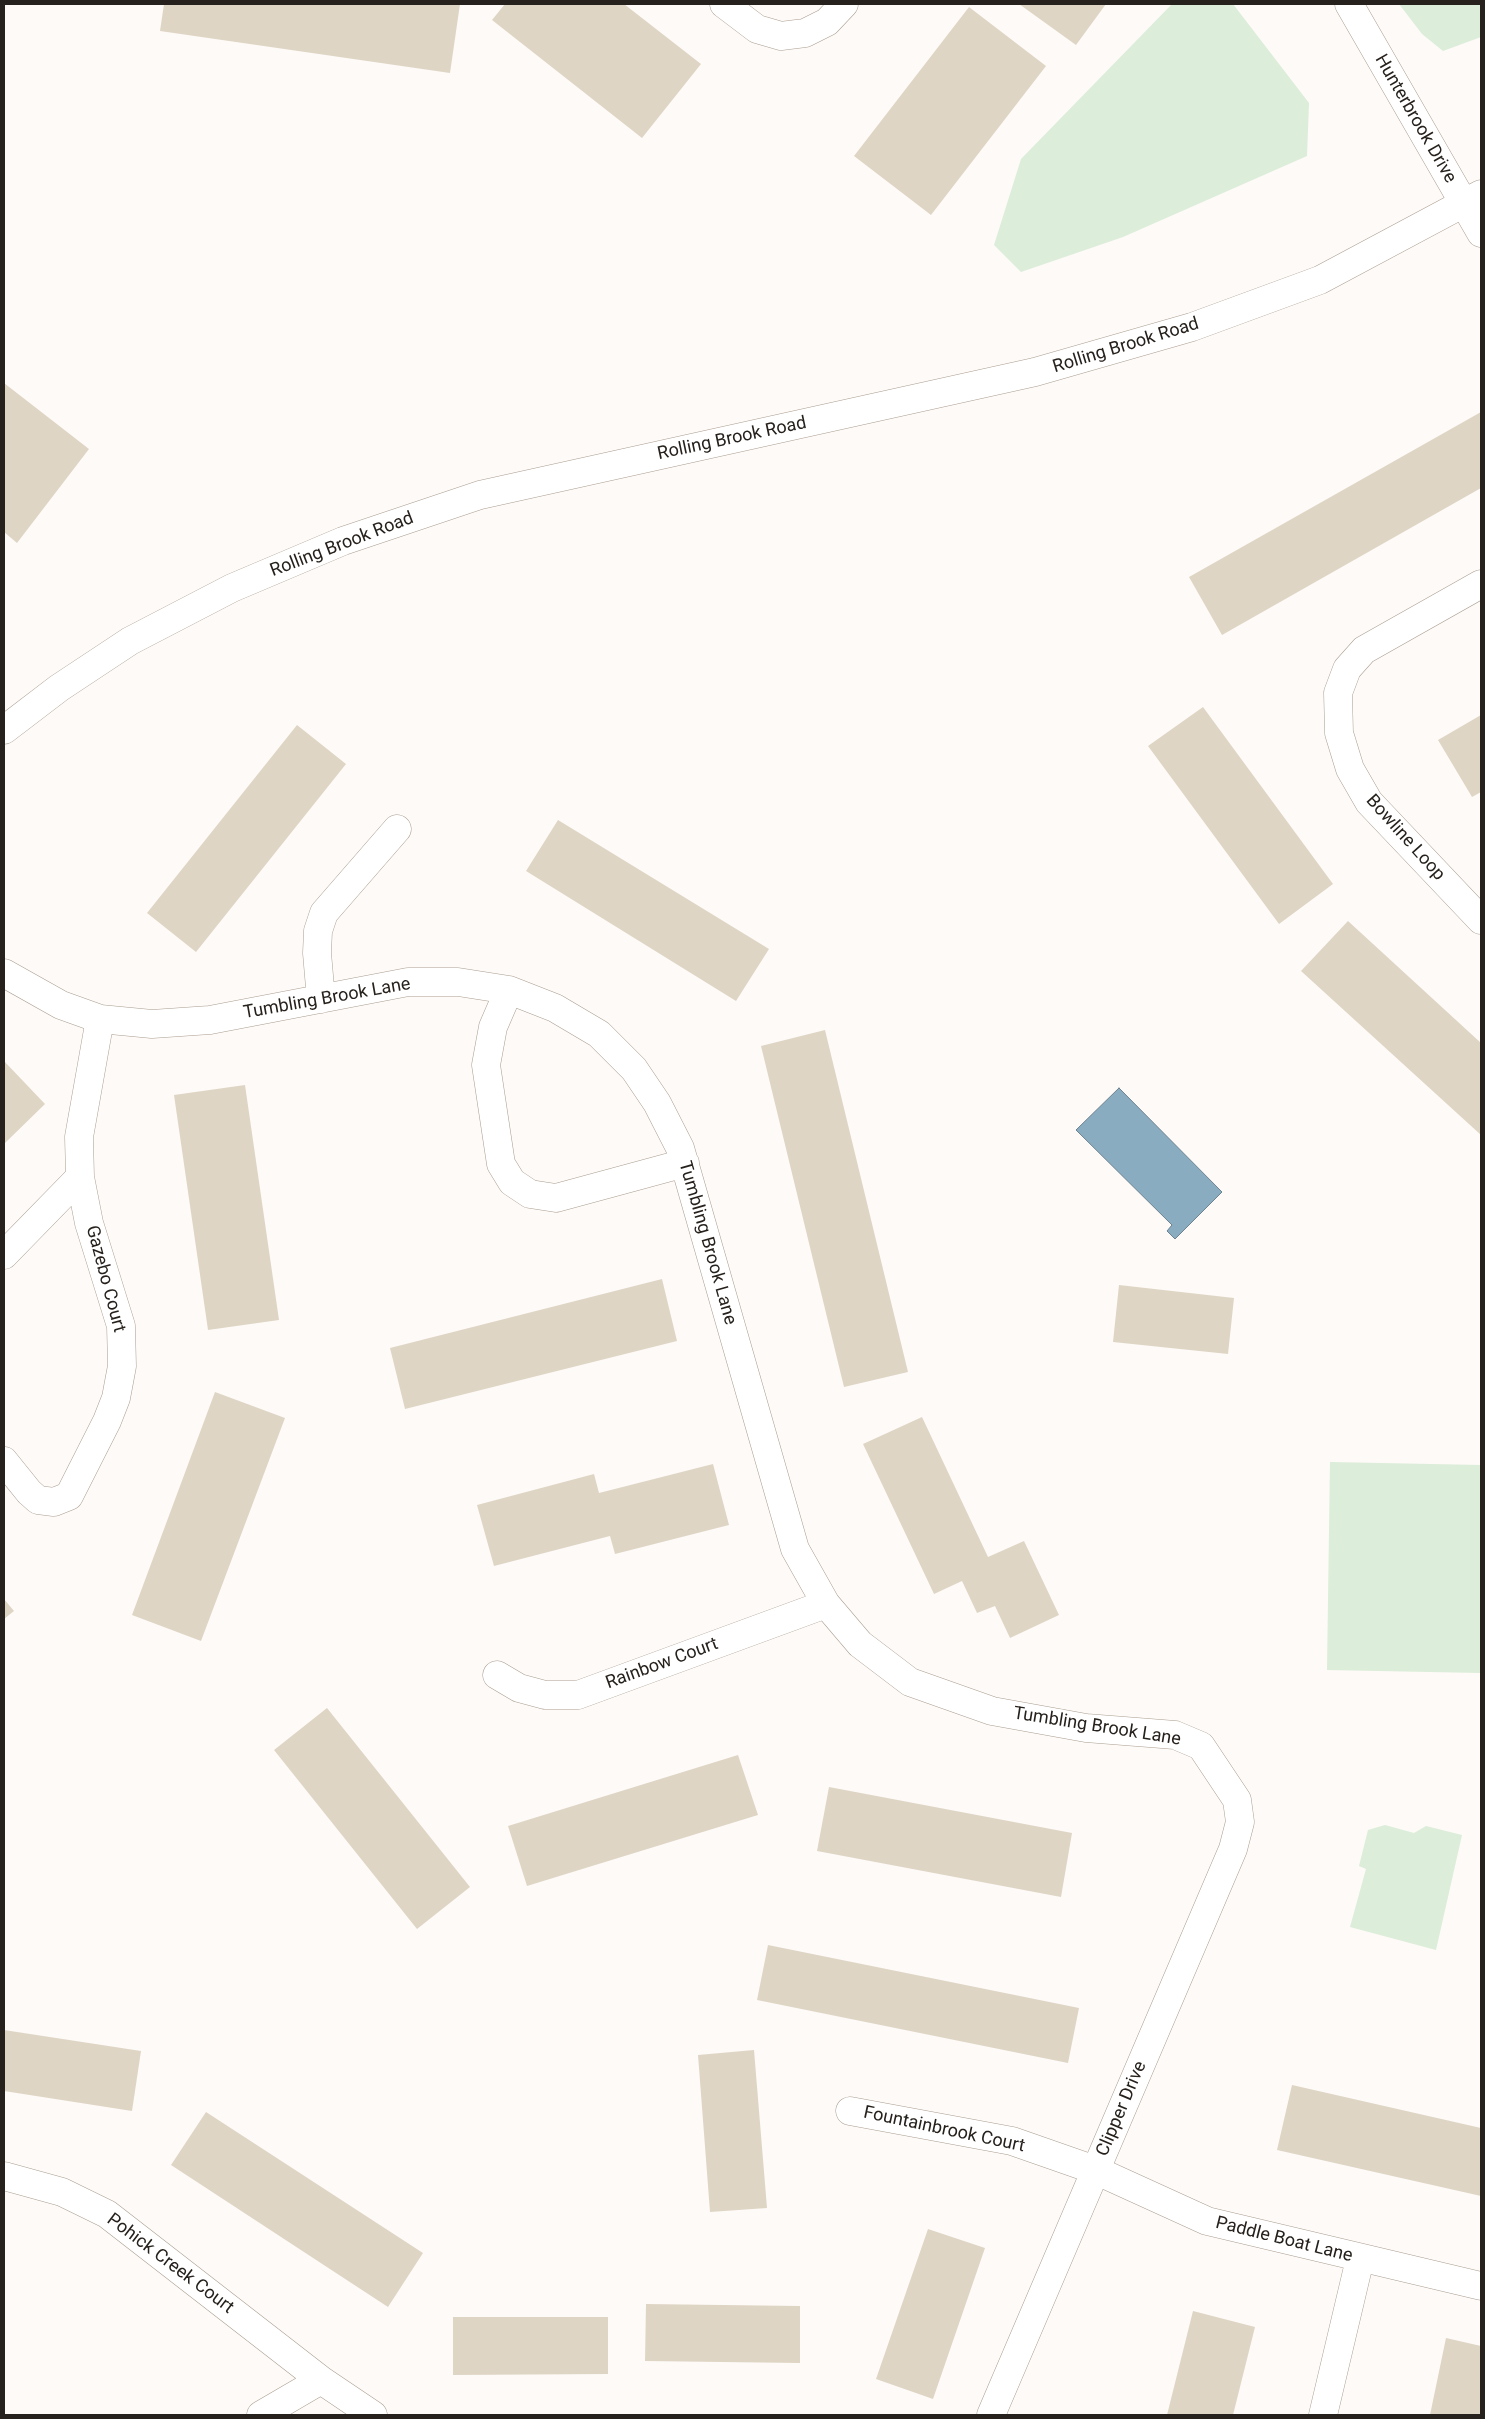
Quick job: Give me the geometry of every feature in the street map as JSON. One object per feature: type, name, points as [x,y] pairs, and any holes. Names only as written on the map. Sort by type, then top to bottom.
[{"type":"street","points":[[724,4],[757,29],[780,36],[805,33],[827,22],[844,4]]},
{"type":"street","name":"Hunterbrook Drive","points":[[1349,4],[1473,199],[1481,233]]},
{"type":"street","name":"Rolling Brook Road","points":[[4,730],[59,688],[130,641],[232,588],[343,541],[480,495],[1035,372],[1192,327],[1320,280],[1473,199]]},
{"type":"street","name":"Bowline Loop","points":[[1481,584],[1364,650],[1347,669],[1338,692],[1339,733],[1350,769],[1369,802],[1481,920]]},
{"type":"street","points":[[321,999],[317,953],[318,932],[324,913],[397,829]]},
{"type":"street","name":"Tumbling Brook Lane","points":[[4,974],[62,1005],[100,1019],[152,1024],[210,1020],[408,982],[458,982],[509,990],[555,1008],[598,1034],[634,1069],[658,1103],[685,1163],[795,1549],[826,1604],[860,1644],[910,1682],[992,1711],[1086,1728],[1175,1735],[1201,1746],[1237,1800]]},
{"type":"street","points":[[509,990],[493,1027],[486,1065],[501,1164],[512,1182],[530,1194],[556,1198],[685,1163]]},
{"type":"street","name":"Gazebo Court","points":[[4,1461],[29,1492],[38,1500],[54,1502],[69,1496],[107,1421],[116,1398],[122,1366],[121,1326],[89,1223],[80,1177],[79,1137],[100,1019]]},
{"type":"street","points":[[4,1255],[80,1177]]},
{"type":"street","name":"Rainbow Court","points":[[497,1675],[519,1688],[545,1695],[578,1694],[826,1604]]},
{"type":"street","name":"Clipper Drive","points":[[991,2415],[1233,1849],[1240,1822],[1237,1800]]},
{"type":"street","name":"Fountainbrook Court","points":[[850,2111],[1012,2141],[1095,2170]]},
{"type":"street","name":"Paddle Boat Lane","points":[[1095,2170],[1207,2221],[1360,2259],[1481,2286]]},
{"type":"street","name":"Pohick Creek Court","points":[[4,2176],[62,2192],[107,2214],[322,2380],[374,2415]]},
{"type":"street","points":[[1323,2415],[1360,2259]]},
{"type":"street","points":[[262,2415],[322,2380]]},
{"type":"green space","points":[[1172,4],[1233,4],[1309,103],[1307,156],[1123,237],[1021,272],[994,245],[1021,159]]},
{"type":"green space","points":[[1399,4],[1481,4],[1481,37],[1443,51],[1422,34]]},
{"type":"green space","points":[[1330,1462],[1481,1465],[1481,1673],[1327,1670]]},
{"type":"green space","points":[[1385,1825],[1414,1833],[1426,1826],[1462,1835],[1436,1950],[1350,1927],[1366,1869],[1359,1866],[1368,1830]]},
{"type":"water","points":[[1119,1088],[1222,1192],[1175,1239],[1167,1231],[1172,1225],[1076,1130]]},
{"type":"building","points":[[164,4],[460,4],[450,73],[160,31]]},
{"type":"building","points":[[505,4],[624,4],[701,64],[642,138],[492,20]]},
{"type":"building","points":[[1019,4],[1106,4],[1076,45]]},
{"type":"building","points":[[969,7],[1046,66],[931,215],[854,156]]},
{"type":"building","points":[[4,383],[89,449],[17,543],[4,532]]},
{"type":"building","points":[[1481,412],[1481,488],[1222,635],[1189,577]]},
{"type":"building","points":[[1203,707],[1333,884],[1279,924],[1148,746]]},
{"type":"building","points":[[1481,715],[1481,792],[1472,797],[1438,740]]},
{"type":"building","points":[[297,725],[346,764],[196,952],[147,913]]},
{"type":"building","points":[[558,820],[769,949],[736,1001],[526,871]]},
{"type":"building","points":[[1348,921],[1481,1043],[1481,1135],[1301,971]]},
{"type":"building","points":[[825,1030],[908,1372],[844,1387],[761,1046]]},
{"type":"building","points":[[4,1061],[45,1104],[4,1144]]},
{"type":"building","points":[[245,1085],[279,1320],[208,1330],[174,1095]]},
{"type":"building","points":[[662,1279],[677,1341],[405,1409],[390,1348]]},
{"type":"building","points":[[1119,1285],[1234,1298],[1228,1354],[1113,1342]]},
{"type":"building","points":[[215,1392],[285,1418],[201,1641],[132,1615]]},
{"type":"building","points":[[922,1417],[988,1557],[1024,1541],[1059,1615],[1010,1638],[995,1606],[977,1613],[962,1581],[934,1594],[863,1444]]},
{"type":"building","points":[[713,1464],[729,1525],[615,1554],[610,1536],[494,1566],[477,1505],[594,1474],[599,1493]]},
{"type":"building","points":[[4,1599],[14,1611],[4,1619]]},
{"type":"building","points":[[327,1708],[470,1887],[417,1929],[274,1750]]},
{"type":"building","points":[[738,1755],[758,1815],[527,1886],[508,1826]]},
{"type":"building","points":[[829,1787],[1072,1833],[1061,1897],[817,1851]]},
{"type":"building","points":[[768,1945],[1079,2008],[1068,2063],[757,2000]]},
{"type":"building","points":[[4,2030],[141,2051],[132,2111],[4,2091]]},
{"type":"building","points":[[754,2050],[767,2208],[710,2212],[698,2055]]},
{"type":"building","points":[[1292,2085],[1481,2128],[1481,2196],[1277,2150]]},
{"type":"building","points":[[206,2112],[423,2253],[388,2307],[171,2165]]},
{"type":"building","points":[[928,2229],[985,2248],[933,2399],[876,2379]]},
{"type":"building","points":[[646,2304],[800,2306],[800,2363],[645,2361]]},
{"type":"building","points":[[1193,2311],[1255,2327],[1233,2415],[1167,2415]]},
{"type":"building","points":[[453,2317],[608,2317],[608,2374],[453,2375]]},
{"type":"building","points":[[1446,2338],[1481,2346],[1481,2415],[1430,2415]]}]
